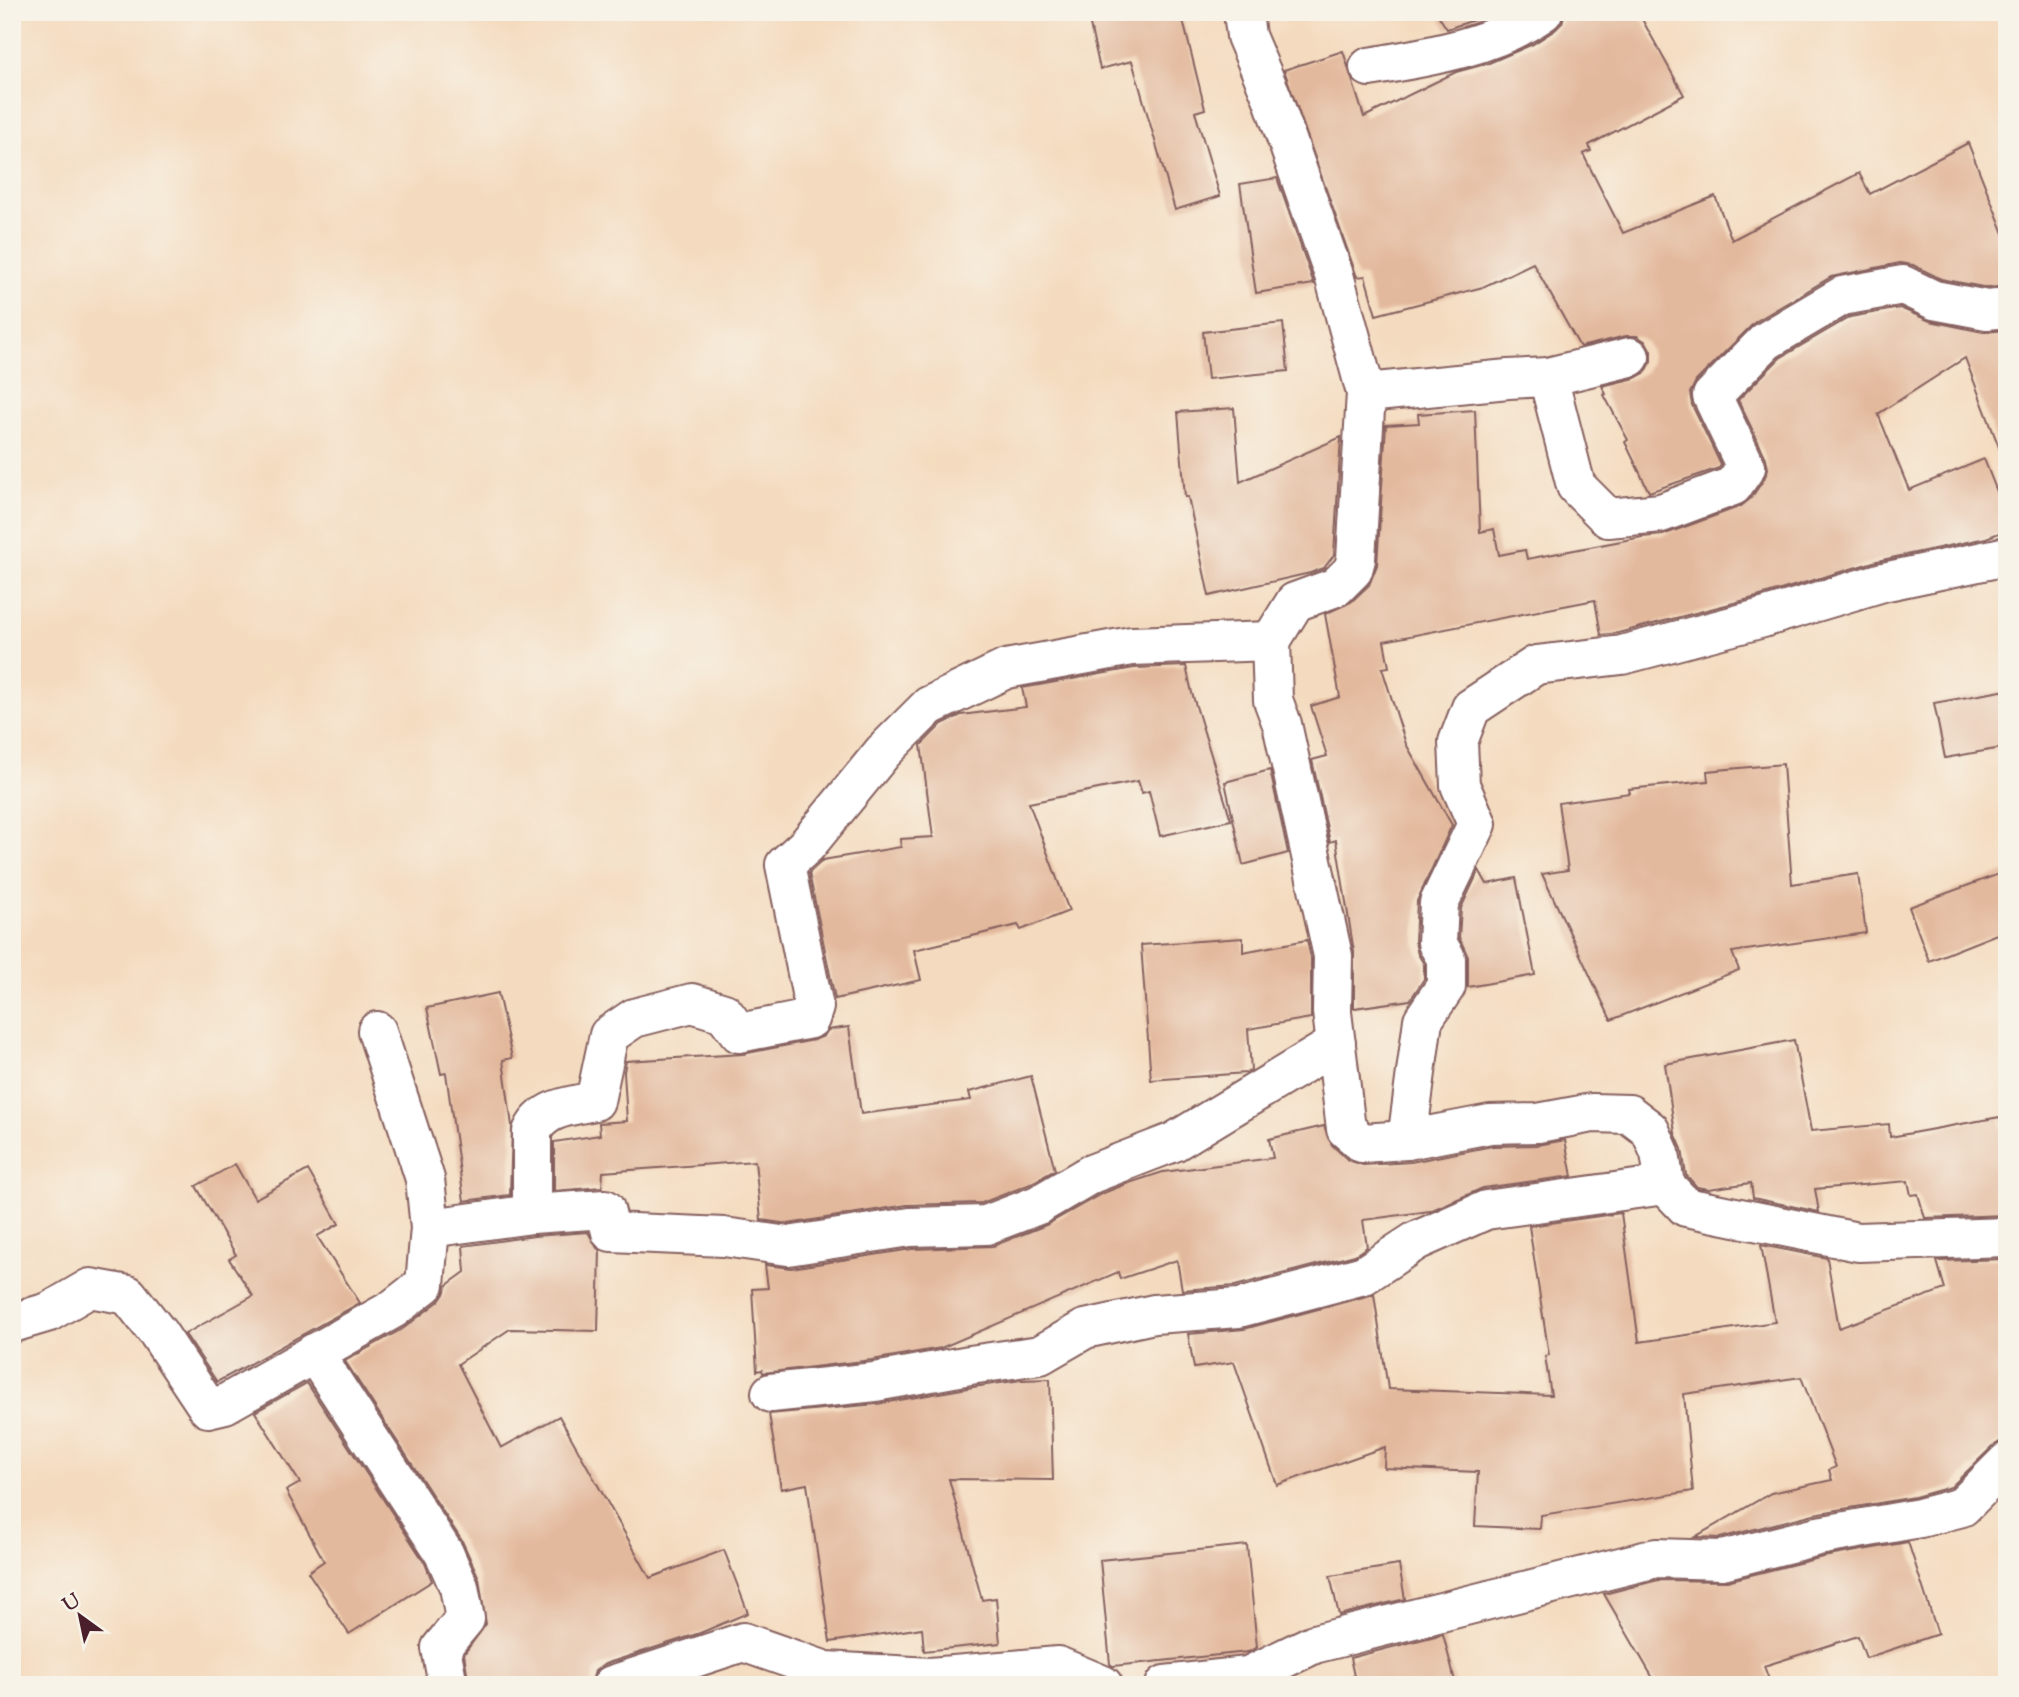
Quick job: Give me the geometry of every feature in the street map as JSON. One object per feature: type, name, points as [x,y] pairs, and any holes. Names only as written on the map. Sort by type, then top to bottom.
[{"type":"street","points":[[1242,12],[1246,36],[1272,97],[1334,275],[1366,393],[1356,559],[1353,570],[1336,587],[1295,602],[1271,641],[1273,700],[1282,724],[1334,956],[1332,1012],[1346,1129],[1362,1143],[1407,1140],[1490,1124],[1538,1123],[1592,1113],[1629,1114],[1650,1130],[1660,1153],[1665,1185],[1686,1207],[1858,1242],[2007,1237]]},
{"type":"street","points":[[1369,67],[1442,55],[1525,24],[1544,12]]},
{"type":"street","points":[[1548,377],[1576,486],[1608,518],[1661,513],[1733,486],[1746,467],[1712,396],[1766,341],[1776,335],[1842,296],[1903,285],[1934,300],[1987,310],[2007,308]]},
{"type":"street","points":[[1366,393],[1548,377],[1630,358]]},
{"type":"street","points":[[1407,1140],[1423,1020],[1446,986],[1446,958],[1437,943],[1439,903],[1477,824],[1460,785],[1458,742],[1471,708],[1536,665],[1622,655],[1763,618],[1883,582],[2007,556]]},
{"type":"street","points":[[532,1214],[533,1132],[537,1121],[561,1107],[595,1101],[609,1035],[617,1029],[634,1018],[692,1003],[724,1013],[739,1033],[810,1019],[814,1007],[785,865],[807,845],[883,752],[929,706],[1006,669],[1132,646],[1271,641]]},
{"type":"street","points":[[12,1323],[49,1312],[90,1288],[128,1295],[158,1333],[196,1394],[208,1408],[225,1404],[393,1309],[425,1284],[430,1228],[425,1179],[377,1031]]},
{"type":"street","points":[[430,1228],[532,1214],[605,1209],[611,1232],[724,1237],[789,1247],[910,1227],[986,1225],[1038,1205],[1091,1174],[1174,1142],[1336,1044]]},
{"type":"street","points":[[771,1393],[874,1382],[1040,1355],[1085,1329],[1154,1314],[1239,1308],[1364,1275],[1416,1241],[1486,1210],[1665,1185]]},
{"type":"street","points":[[314,1353],[444,1553],[459,1587],[465,1619],[441,1648],[448,1685]]},
{"type":"street","points":[[1165,1685],[1248,1676],[1314,1644],[1656,1558],[1722,1560],[1818,1536],[1920,1518],[1962,1507],[2007,1462]]},
{"type":"street","points":[[612,1685],[743,1642],[826,1671],[930,1677],[1058,1667],[1103,1685]]},
{"type":"building","points":[[1087,12],[1181,12],[1205,109],[1195,112],[1220,196],[1175,210],[1132,61],[1100,69]]},
{"type":"building","points":[[1436,12],[1498,12],[1447,29]]},
{"type":"building","points":[[1565,12],[1638,12],[1684,95],[1589,145],[1591,151],[1583,154],[1623,233],[1715,196],[1732,240],[1859,173],[1870,194],[1968,143],[2007,241],[2007,286],[1988,288],[1941,279],[1913,265],[1900,263],[1831,277],[1755,322],[1696,381],[1690,393],[1692,405],[1721,465],[1719,468],[1649,492],[1602,386],[1635,378],[1646,372],[1651,362],[1651,351],[1646,342],[1637,336],[1626,336],[1580,347],[1533,263],[1483,287],[1376,315],[1365,276],[1357,277],[1284,70],[1343,51],[1364,117],[1456,72],[1489,63],[1533,44],[1562,23]]},
{"type":"building","points":[[1277,178],[1314,284],[1256,293],[1240,184]]},
{"type":"building","points":[[1900,308],[1930,321],[1983,332],[2007,330],[2007,454],[2002,455],[1965,358],[1878,414],[1909,490],[1984,459],[2007,517],[2007,530],[1986,538],[1877,561],[1757,597],[1618,633],[1601,635],[1595,600],[1384,641],[1389,667],[1382,668],[1406,744],[1452,825],[1417,901],[1415,942],[1424,964],[1424,979],[1410,1000],[1354,1008],[1354,952],[1336,840],[1330,842],[1312,760],[1327,756],[1311,706],[1340,697],[1325,614],[1351,602],[1369,585],[1377,565],[1386,425],[1419,423],[1418,414],[1475,410],[1480,532],[1494,529],[1499,555],[1525,550],[1527,559],[1663,535],[1741,506],[1751,498],[1764,479],[1768,469],[1766,458],[1738,400],[1780,358],[1850,317]]},
{"type":"building","points":[[1283,323],[1288,371],[1208,379],[1203,332]]},
{"type":"building","points":[[1234,408],[1240,482],[1341,437],[1334,555],[1324,568],[1310,573],[1209,596],[1188,497],[1185,497],[1178,412]]},
{"type":"building","points":[[1186,666],[1231,820],[1160,836],[1149,791],[1142,793],[1138,781],[1029,803],[1069,911],[1021,930],[1018,925],[914,950],[921,980],[835,999],[809,873],[823,860],[901,847],[900,839],[933,837],[921,745],[942,724],[961,715],[1026,707],[1022,688],[1134,668]]},
{"type":"building","points":[[2007,690],[2007,747],[1945,758],[1934,703]]},
{"type":"building","points":[[1783,764],[1792,884],[1858,874],[1866,933],[1732,952],[1739,970],[1611,1020],[1542,874],[1568,870],[1558,803],[1630,793],[1629,789],[1708,781],[1707,771]]},
{"type":"building","points":[[1270,770],[1288,853],[1243,865],[1225,782]]},
{"type":"building","points":[[1479,870],[1487,884],[1516,878],[1535,975],[1468,987],[1468,957],[1459,937],[1461,908]]},
{"type":"building","points":[[2007,871],[2007,930],[1929,961],[1909,907]]},
{"type":"building","points":[[1243,938],[1243,952],[1307,940],[1311,958],[1311,1018],[1248,1029],[1251,1070],[1246,1073],[1151,1080],[1141,945]]},
{"type":"building","points":[[498,993],[512,1058],[503,1060],[512,1126],[510,1195],[464,1201],[446,1073],[441,1074],[427,1008]]},
{"type":"building","points":[[849,1027],[861,1114],[971,1100],[969,1092],[1031,1076],[1055,1170],[1028,1185],[982,1203],[907,1205],[788,1224],[761,1220],[755,1161],[603,1172],[602,1187],[554,1191],[554,1142],[600,1135],[599,1123],[627,1121],[624,1072],[626,1061],[743,1054],[814,1040],[824,1036],[828,1030]]},
{"type":"building","points":[[1794,1040],[1811,1131],[1889,1124],[1890,1137],[2000,1117],[2007,1157],[2007,1215],[1925,1218],[1918,1194],[1911,1195],[1908,1181],[1815,1189],[1819,1212],[1753,1198],[1751,1183],[1708,1189],[1697,1187],[1686,1175],[1682,1149],[1675,1133],[1665,1064]]},
{"type":"building","points":[[1324,1126],[1332,1145],[1348,1160],[1363,1165],[1411,1162],[1492,1146],[1538,1145],[1565,1140],[1572,1176],[1483,1188],[1430,1211],[1363,1220],[1367,1247],[1355,1255],[1235,1286],[1182,1290],[1177,1260],[1120,1279],[1118,1272],[941,1348],[872,1360],[763,1373],[762,1370],[757,1371],[752,1289],[768,1288],[765,1265],[791,1268],[912,1249],[993,1246],[1046,1225],[1101,1194],[1126,1184],[1163,1172],[1273,1158],[1269,1139]]},
{"type":"building","points":[[235,1164],[255,1199],[308,1170],[339,1224],[317,1236],[360,1303],[217,1382],[185,1334],[253,1296],[229,1259],[236,1255],[196,1186]]},
{"type":"building","points":[[1621,1213],[1639,1342],[1775,1322],[1761,1245],[1827,1258],[1839,1328],[1945,1289],[1937,1261],[2007,1259],[2007,1441],[2001,1441],[1992,1447],[1951,1487],[1915,1497],[1814,1514],[1720,1538],[1695,1537],[1771,1493],[1832,1480],[1829,1470],[1836,1467],[1801,1377],[1684,1394],[1693,1491],[1541,1515],[1540,1529],[1475,1526],[1478,1472],[1384,1468],[1385,1447],[1277,1485],[1234,1362],[1194,1368],[1188,1334],[1244,1329],[1374,1294],[1388,1389],[1551,1395],[1545,1356],[1549,1355],[1529,1226]]},
{"type":"building","points":[[588,1232],[600,1250],[598,1331],[510,1329],[458,1364],[501,1448],[559,1416],[650,1578],[724,1550],[748,1613],[700,1633],[605,1664],[595,1671],[591,1685],[469,1685],[464,1654],[486,1624],[479,1578],[462,1541],[345,1361],[404,1328],[439,1301],[447,1285],[465,1272],[463,1246]]},
{"type":"building","points":[[1050,1379],[1053,1480],[949,1479],[982,1600],[996,1598],[1000,1643],[924,1651],[922,1628],[830,1642],[807,1484],[781,1489],[769,1414],[877,1404],[1021,1380]]},
{"type":"building","points":[[307,1383],[425,1563],[432,1581],[349,1634],[308,1572],[324,1561],[286,1491],[300,1483],[255,1412]]},
{"type":"building","points":[[1908,1542],[1938,1634],[1866,1658],[1858,1636],[1764,1666],[1771,1685],[1657,1685],[1604,1594],[1658,1580],[1727,1581],[1823,1557]]},
{"type":"building","points":[[1247,1545],[1257,1647],[1248,1652],[1113,1666],[1110,1664],[1100,1560]]},
{"type":"building","points":[[1399,1565],[1405,1599],[1339,1615],[1330,1576]]},
{"type":"building","points":[[1443,1634],[1456,1685],[1356,1685],[1350,1658]]}]
